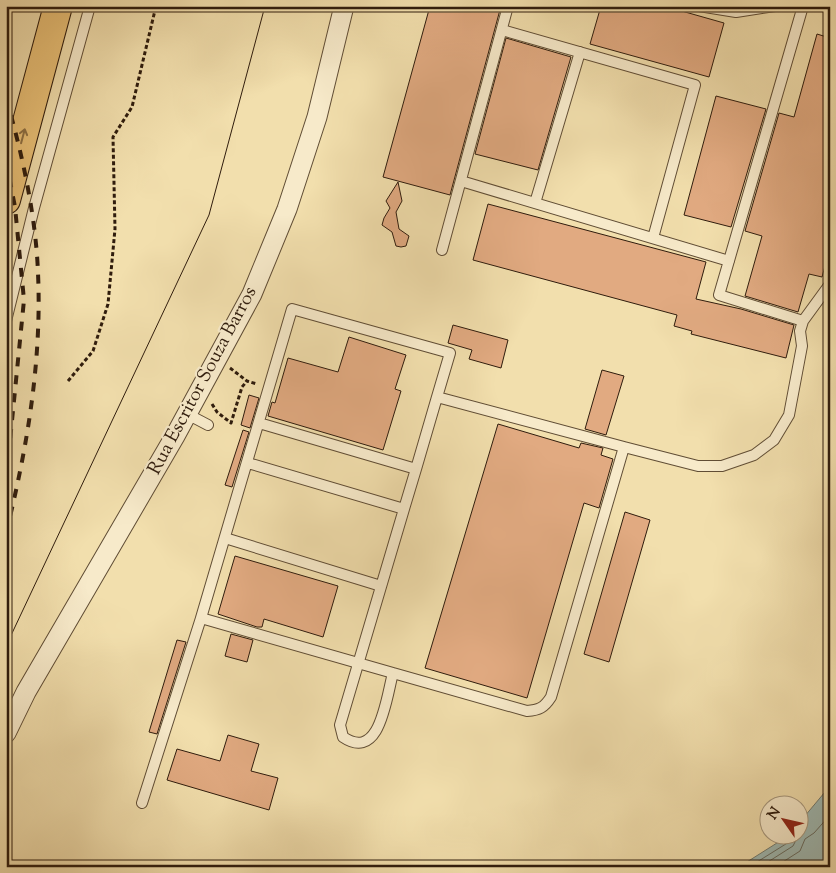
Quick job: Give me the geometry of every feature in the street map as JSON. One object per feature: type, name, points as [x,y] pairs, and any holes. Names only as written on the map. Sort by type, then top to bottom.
[{"type":"highway","points":[[6,200],[58,6]]},
{"type":"street","name":"Rua Escritor Souza Barros","points":[[6,733],[26,692],[187,414],[252,294],[287,209],[317,117],[344,6]]},
{"type":"lane","points":[[6,321],[34,208],[90,6]]},
{"type":"lane","points":[[442,250],[508,6]]},
{"type":"lane","points":[[699,6],[736,12],[775,6]]},
{"type":"lane","points":[[803,6],[719,295],[803,321]]},
{"type":"lane","points":[[502,30],[695,85],[653,238]]},
{"type":"lane","points":[[535,203],[580,52]]},
{"type":"lane","points":[[461,181],[729,261]]},
{"type":"lane","points":[[437,397],[698,466],[722,466],[754,455],[774,440],[789,415],[802,346],[800,331],[803,321],[830,284]]},
{"type":"lane","points":[[142,803],[201,618],[292,309],[450,353],[340,725],[343,737],[354,744],[366,743],[375,735],[393,674]]},
{"type":"lane","points":[[187,414],[208,425]]},
{"type":"lane","points":[[259,423],[416,468]]},
{"type":"lane","points":[[201,618],[527,711],[536,710],[545,706],[551,697],[624,447]]},
{"type":"lane","points":[[248,462],[404,509]]},
{"type":"lane","points":[[225,538],[381,586]]},
{"type":"path","points":[[68,381],[93,351],[108,304],[115,229],[112,137],[132,107],[156,6]]},
{"type":"path","points":[[218,356],[227,366],[247,381],[270,388]]},
{"type":"path","points":[[208,374],[207,390],[211,401],[217,412],[231,423],[242,387],[247,381]]},
{"type":"water","points":[[830,786],[830,867],[739,867],[772,846],[808,846],[808,812]]},
{"type":"building","points":[[430,6],[501,6],[450,195],[383,177]]},
{"type":"building","points":[[601,6],[664,6],[724,23],[709,77],[590,44]]},
{"type":"building","points":[[817,34],[830,38],[830,248],[822,277],[809,274],[798,312],[745,296],[762,236],[745,231],[779,113],[794,117]]},
{"type":"building","points":[[506,38],[571,57],[538,170],[475,154]]},
{"type":"building","points":[[716,96],[766,109],[731,227],[684,215]]},
{"type":"building","points":[[398,182],[402,201],[396,212],[399,229],[409,236],[406,246],[401,247],[396,246],[392,232],[382,225],[390,208],[386,201]]},
{"type":"building","points":[[488,204],[706,262],[696,299],[741,309],[794,325],[786,358],[691,334],[692,331],[674,326],[677,315],[473,260]]},
{"type":"building","points":[[453,325],[508,340],[501,368],[469,359],[472,350],[448,343]]},
{"type":"building","points":[[349,337],[406,355],[395,389],[401,391],[383,450],[268,416],[272,402],[275,403],[288,358],[338,372]]},
{"type":"building","points":[[602,370],[624,376],[606,435],[585,429]]},
{"type":"building","points":[[249,395],[259,398],[250,428],[241,425]]},
{"type":"building","points":[[498,424],[579,448],[581,443],[603,448],[601,455],[613,459],[599,508],[584,503],[527,698],[425,668]]},
{"type":"building","points":[[243,430],[249,432],[232,487],[225,485]]},
{"type":"building","points":[[625,512],[650,520],[609,662],[584,654]]},
{"type":"building","points":[[235,556],[338,586],[323,637],[264,619],[262,627],[257,627],[218,614]]},
{"type":"building","points":[[231,634],[253,640],[247,662],[225,656]]},
{"type":"building","points":[[177,640],[186,642],[157,734],[149,732]]},
{"type":"building","points":[[228,735],[259,744],[251,771],[278,778],[269,810],[167,780],[177,749],[220,761]]},
{"type":"tram line","points":[[6,646],[209,215],[265,6]]},
{"type":"railway","points":[[6,98],[23,162],[31,207],[37,252],[39,306],[38,339],[31,404],[14,501],[6,533]]},
{"type":"railway","points":[[6,161],[15,207],[24,300],[6,481]]}]
